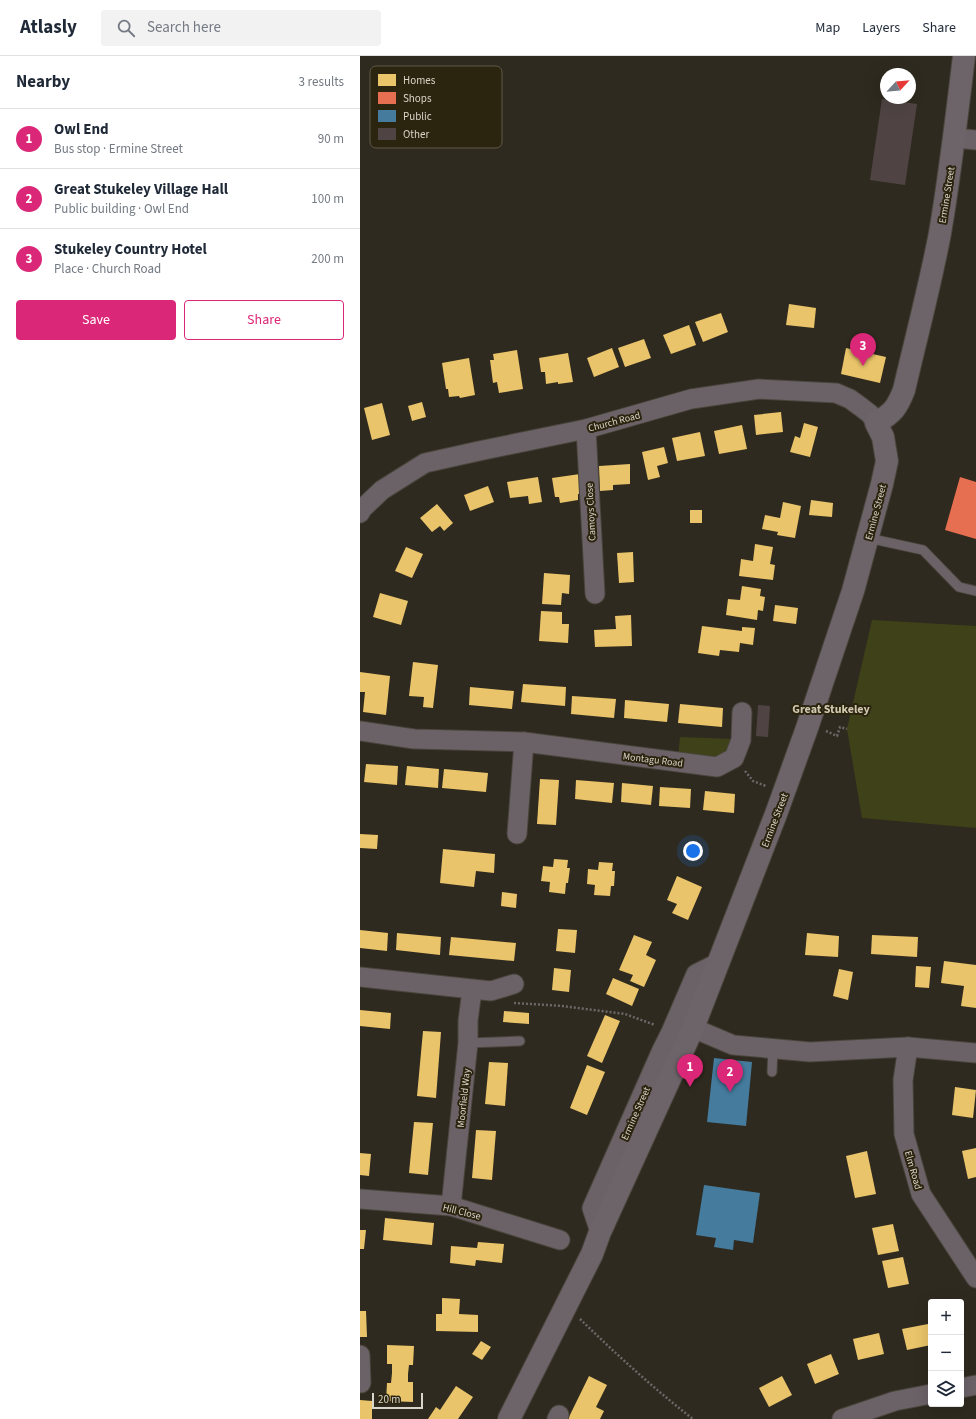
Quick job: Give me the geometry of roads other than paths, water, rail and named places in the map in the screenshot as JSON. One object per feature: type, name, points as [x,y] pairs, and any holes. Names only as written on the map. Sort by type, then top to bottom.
[{"type":"street","name":"Ermine Street","points":[[508,1419],[592,1254],[600,1232],[693,1028],[720,962],[776,814],[807,728],[853,591],[887,461],[883,437],[876,423],[890,415],[899,403],[904,390],[940,232],[955,138],[964,56]]},
{"type":"street","points":[[955,138],[976,140]]},
{"type":"street","name":"Church Road","points":[[360,513],[362,509],[382,490],[425,463],[586,429],[691,400],[759,389],[836,394],[861,407],[870,414],[876,423]]},
{"type":"street","name":"Camoys Close","points":[[586,429],[595,594]]},
{"type":"street","name":"Montagu Road","points":[[360,732],[414,740],[524,742],[717,767],[734,758],[741,740],[742,712]]},
{"type":"street","points":[[517,834],[524,742]]},
{"type":"street","name":"Ermine Street","points":[[600,1232],[592,1208],[661,1052],[696,974],[720,962]]},
{"type":"street","points":[[360,978],[492,991],[514,984]]},
{"type":"street","name":"Moorfield Way","points":[[451,1206],[472,990]]},
{"type":"street","points":[[693,1028],[733,1045],[773,1049],[810,1052],[908,1047],[976,1053]]},
{"type":"street","name":"Elm Road","points":[[908,1047],[903,1080],[904,1134],[921,1194],[976,1278]]},
{"type":"street","name":"Hill Close","points":[[360,1199],[451,1206],[560,1240]]},
{"type":"street","points":[[360,1355],[360,1374]]},
{"type":"street","points":[[964,1387],[976,1385]]},
{"type":"street","points":[[842,1419],[895,1401],[928,1395]]},
{"type":"lane","points":[[868,538],[923,550],[959,587],[976,591]]},
{"type":"lane","points":[[468,1043],[520,1041]]},
{"type":"lane","points":[[772,1072],[773,1049]]},
{"type":"place","name":"Stukeley Country Hotel","points":[[863,366]]},
{"type":"place","name":"Owl End","points":[[690,1087]]},
{"type":"place","name":"Great Stukeley Village Hall","points":[[730,1092]]},
{"type":"district","name":"Great Stukeley","points":[[831,709]]}]
